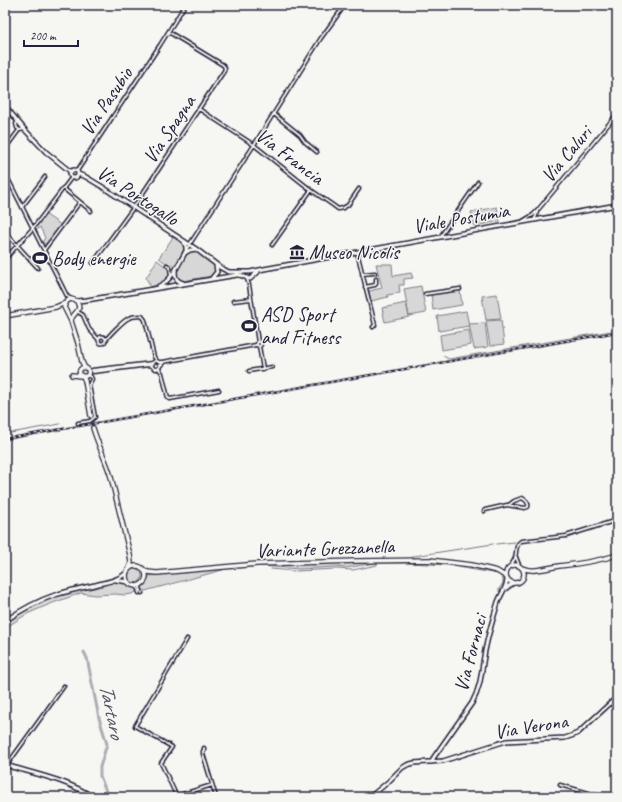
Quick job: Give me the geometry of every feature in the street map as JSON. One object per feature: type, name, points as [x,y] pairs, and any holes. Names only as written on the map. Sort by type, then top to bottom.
[{"type":"main road","name":"Via Portogallo","points":[[5,106],[46,152],[71,172]]},
{"type":"main road","points":[[73,170],[77,173],[75,178],[70,174],[73,170]]},
{"type":"main road","name":"Via Portogallo","points":[[77,173],[101,186],[196,249]]},
{"type":"main road","name":"Viale Postumia","points":[[242,272],[249,273],[264,269],[617,205]]},
{"type":"main road","name":"Via Portogallo","points":[[183,241],[186,247],[185,252]]},
{"type":"main road","points":[[150,289],[163,284],[171,277],[185,252],[190,250],[196,249],[215,264],[229,272],[242,272]]},
{"type":"main road","points":[[211,279],[217,272],[215,264]]},
{"type":"main road","name":"Viale Postumia","points":[[242,272],[264,269]]},
{"type":"main road","name":"Viale Postumia","points":[[249,278],[264,269]]},
{"type":"main road","points":[[175,271],[176,279],[184,283]]},
{"type":"main road","points":[[249,273],[253,275],[249,278],[246,274],[249,273]]},
{"type":"main road","points":[[5,316],[56,307],[71,299],[77,301],[87,300],[238,275],[249,278]]},
{"type":"main road","points":[[71,321],[79,307],[87,300]]},
{"type":"main road","points":[[77,301],[79,307]]},
{"type":"main road","points":[[64,309],[65,303]]},
{"type":"main road","points":[[56,307],[61,307],[64,309],[68,313],[71,321],[78,343],[92,416]]},
{"type":"main road","points":[[68,313],[76,313]]},
{"type":"main road","points":[[84,373],[92,371]]},
{"type":"main road","points":[[94,428],[108,466],[130,555],[129,568],[126,573],[122,577],[112,581]]},
{"type":"main road","points":[[129,568],[137,566],[130,555]]},
{"type":"main road","points":[[506,577],[505,572],[512,564],[528,570],[536,570],[587,562],[617,555]]},
{"type":"main road","name":"Variante Grezzanella","points":[[137,566],[144,571],[157,573],[257,564],[430,560],[472,565],[498,571],[513,583]]},
{"type":"main road","points":[[520,566],[524,572],[524,577]]},
{"type":"main road","name":"Variante Grezzanella","points":[[493,570],[507,568]]},
{"type":"main road","points":[[504,590],[536,570]]},
{"type":"main road","points":[[5,621],[44,599],[67,592],[112,581],[122,580],[132,585],[141,584],[145,578],[144,571]]},
{"type":"main road","points":[[126,573],[128,582]]},
{"type":"main road","name":"Variante Grezzanella","points":[[145,578],[157,573]]},
{"type":"main road","name":"Via Fornaci","points":[[432,762],[472,703],[476,694],[482,676],[486,646],[499,601],[506,585],[506,577]]},
{"type":"main road","name":"Via Verona","points":[[370,797],[402,768],[414,763],[443,761],[506,741],[551,739],[571,736],[578,733],[617,697]]},
{"type":"main road","points":[[6,764],[62,781],[93,797]]},
{"type":"street","name":"Via Pasubio","points":[[77,173],[185,5]]},
{"type":"street","points":[[185,252],[321,38],[345,5]]},
{"type":"street","name":"Via Spagna","points":[[94,263],[133,208],[225,68],[172,34],[167,34]]},
{"type":"street","name":"Via Francia","points":[[199,109],[254,145],[311,190],[338,209],[348,205],[359,189]]},
{"type":"street","points":[[274,114],[300,135],[316,152]]},
{"type":"street","name":"Via Caluri","points":[[523,222],[537,212],[617,114]]},
{"type":"street","points":[[18,121],[16,125],[19,130]]},
{"type":"street","points":[[5,149],[19,130],[24,129]]},
{"type":"street","points":[[5,173],[66,294],[71,299]]},
{"type":"street","points":[[22,207],[45,177]]},
{"type":"street","points":[[6,257],[33,228],[72,177]]},
{"type":"street","points":[[440,237],[478,182]]},
{"type":"street","points":[[63,188],[91,211]]},
{"type":"street","points":[[272,245],[311,190]]},
{"type":"street","points":[[44,250],[80,202]]},
{"type":"street","points":[[537,212],[539,217],[543,218]]},
{"type":"street","name":"Via Caluri","points":[[534,220],[537,212]]},
{"type":"street","points":[[533,215],[532,217],[534,220]]},
{"type":"street","points":[[5,232],[38,268]]},
{"type":"street","points":[[183,241],[188,242],[192,240]]},
{"type":"street","points":[[192,240],[193,246],[196,249]]},
{"type":"street","points":[[358,252],[375,325],[373,327]]},
{"type":"street","points":[[167,265],[170,268],[171,277]]},
{"type":"street","points":[[362,274],[375,273]]},
{"type":"street","points":[[249,278],[258,342],[261,344],[258,346],[263,369]]},
{"type":"street","points":[[365,287],[375,284],[376,279]]},
{"type":"street","points":[[425,294],[460,289]]},
{"type":"street","points":[[65,303],[67,299],[66,294]]},
{"type":"street","points":[[233,301],[251,299]]},
{"type":"street","points":[[76,313],[79,312],[83,315],[86,325],[99,339],[99,342],[102,344],[105,342],[105,338]]},
{"type":"street","points":[[99,339],[108,336],[128,318],[142,316],[154,357],[154,368],[161,371]]},
{"type":"street","points":[[92,371],[153,364],[158,361],[164,362],[258,346]]},
{"type":"street","points":[[154,357],[160,364],[168,398],[170,399],[219,390]]},
{"type":"street","points":[[157,369],[164,362]]},
{"type":"street","points":[[249,372],[272,367]]},
{"type":"street","points":[[78,423],[90,421],[95,417],[89,385],[92,379],[84,373]]},
{"type":"street","points":[[484,512],[485,510],[509,505],[525,508],[528,507],[528,502],[522,498],[509,505]]},
{"type":"street","points":[[512,564],[516,556],[517,545],[521,541],[566,536],[617,520]]},
{"type":"street","points":[[516,556],[520,566]]},
{"type":"street","points":[[135,585],[140,593],[141,584]]},
{"type":"street","points":[[186,639],[135,726],[172,747],[161,763],[177,796],[212,785]]},
{"type":"street","points":[[6,764],[64,686]]},
{"type":"street","points":[[204,748],[203,754],[216,797]]},
{"type":"street","points":[[560,785],[603,797]]},
{"type":"shaded area","points":[[497,207],[500,221],[474,226],[471,212]]},
{"type":"shaded area","points":[[45,214],[61,225],[45,244],[42,242],[45,238],[40,227],[36,231],[35,228]]},
{"type":"shaded area","points":[[173,237],[184,247],[177,262],[173,265],[169,265],[159,258]]},
{"type":"shaded area","points":[[193,250],[214,264],[216,272],[211,276],[183,281],[179,280],[176,274],[177,270],[186,253]]},
{"type":"shaded area","points":[[157,260],[169,269],[170,274],[164,281],[151,287],[146,278]]},
{"type":"shaded area","points":[[376,264],[392,264],[393,276],[411,273],[413,278],[404,279],[404,285],[399,285],[400,293],[387,295],[388,297],[371,301],[369,291],[382,288]]},
{"type":"shaded area","points":[[421,286],[426,313],[409,316],[404,289]]},
{"type":"shaded area","points":[[460,290],[462,305],[433,310],[431,294]]},
{"type":"shaded area","points":[[497,294],[501,319],[486,320],[482,296]]},
{"type":"shaded area","points":[[406,303],[409,317],[385,322],[382,308]]},
{"type":"shaded area","points":[[466,311],[469,326],[439,331],[437,316]]},
{"type":"shaded area","points":[[501,320],[504,344],[490,346],[486,321]]},
{"type":"shaded area","points":[[485,323],[488,347],[474,349],[469,324]]},
{"type":"shaded area","points":[[469,330],[471,345],[442,350],[440,335]]},
{"type":"shaded area","points":[[419,561],[437,562],[489,570],[503,576],[505,582],[499,592],[503,580],[498,574],[447,565],[375,563],[345,568],[335,567],[299,569],[261,566],[226,569],[145,591],[141,588],[144,581],[149,576],[222,568],[292,564]]},
{"type":"shaded area","points":[[132,569],[138,569],[142,573],[142,579],[138,583],[132,583],[128,579],[128,573]]},
{"type":"shaded area","points":[[122,581],[135,586],[136,592],[125,595],[95,595],[81,593],[27,614],[5,628],[5,622],[26,609],[47,599],[76,590]]},
{"type":"waterway","points":[[443,356],[449,359],[617,330]]},
{"type":"waterway","points":[[5,434],[60,424]]},
{"type":"waterway","points":[[581,533],[617,522]]},
{"type":"waterway","points":[[530,541],[576,535]]},
{"type":"waterway","points":[[496,544],[515,542]]},
{"type":"waterway","points":[[413,558],[413,556],[493,544]]},
{"type":"waterway","points":[[296,571],[336,569],[353,570],[377,565]]},
{"type":"waterway","points":[[271,569],[294,571]]},
{"type":"waterway","name":"Tartaro","points":[[84,652],[87,658],[99,718],[107,744],[100,767],[100,776],[106,791],[111,797]]},
{"type":"tunnel","points":[[91,416],[93,428]]},
{"type":"railway","points":[[5,439],[617,332]]},
{"type":"place","name":"Museo Nicolis","points":[[297,252]]},
{"type":"place","name":"Body energie","points":[[40,258]]},
{"type":"place","name":"ASD Sport and Fitness","points":[[249,326]]}]
